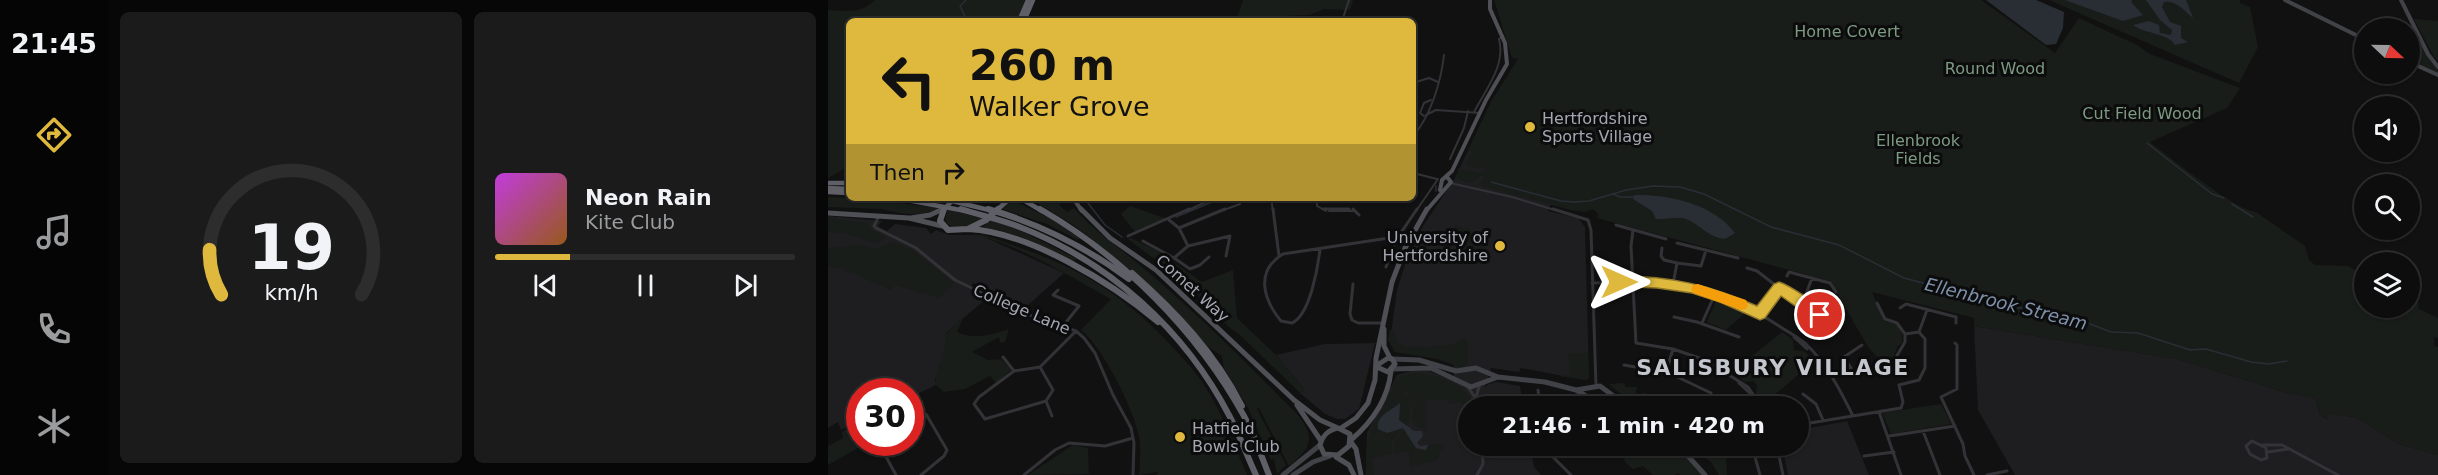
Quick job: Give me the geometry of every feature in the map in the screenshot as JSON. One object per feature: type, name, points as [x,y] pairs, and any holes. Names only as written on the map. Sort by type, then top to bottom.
[{"type":"highway","points":[[1020,18],[1028,0]]},
{"type":"highway","points":[[1025,18],[1033,0]]},
{"type":"highway","points":[[828,183],[846,183]]},
{"type":"highway","points":[[828,190],[846,189]]},
{"type":"highway","points":[[828,190],[846,193]]},
{"type":"highway","points":[[913,201],[979,213],[1018,225],[1060,244],[1096,265],[1121,284],[1156,315],[1201,371],[1222,403],[1256,475]]},
{"type":"highway","points":[[952,201],[944,209],[940,219],[942,226],[952,230],[987,231],[1086,270],[1128,297],[1174,337]]},
{"type":"highway","points":[[954,201],[986,208],[1050,230],[1103,260],[1153,298]]},
{"type":"highway","points":[[968,229],[986,220],[1007,201]]},
{"type":"highway","points":[[1025,201],[1071,227],[1148,286],[1199,340],[1226,376],[1242,405],[1269,475]]},
{"type":"highway","points":[[1116,262],[1153,298],[1207,358],[1245,417]]},
{"type":"main road","points":[[1392,370],[1384,372],[1376,358],[1392,280],[1408,238],[1452,171],[1480,112],[1507,64],[1508,53],[1503,36],[1490,9],[1490,0]]},
{"type":"main road","name":"Comet Way","points":[[1075,201],[1091,223],[1132,255],[1156,270],[1294,400],[1320,420],[1339,428]]},
{"type":"main road","points":[[909,218],[930,215],[944,209]]},
{"type":"main road","points":[[828,213],[909,218],[942,226]]},
{"type":"main road","points":[[1332,456],[1342,453],[1361,432],[1386,389],[1395,364],[1384,346],[1384,325]]},
{"type":"main road","points":[[1354,475],[1349,465],[1324,454],[1320,443],[1327,432],[1339,428],[1364,412],[1369,403],[1379,366],[1384,359],[1391,359]]},
{"type":"main road","name":"Comet Way","points":[[1294,400],[1320,443]]},
{"type":"main road","points":[[1339,428],[1346,430],[1356,449],[1361,475]]},
{"type":"street","points":[[1343,18],[1349,0]]},
{"type":"street","points":[[2285,0],[2354,34]]},
{"type":"street","points":[[2401,0],[2428,54],[2438,67]]},
{"type":"street","points":[[1474,112],[1500,63],[1502,51],[1499,39],[1503,36]]},
{"type":"street","points":[[1416,134],[1438,82],[1444,55]]},
{"type":"street","points":[[2420,67],[2438,75]]},
{"type":"street","points":[[1416,82],[1441,73]]},
{"type":"street","points":[[1429,78],[1438,82]]},
{"type":"street","points":[[1431,101],[1436,110]]},
{"type":"street","points":[[1425,116],[1436,110],[1480,112]]},
{"type":"street","points":[[1449,159],[1464,128],[1468,111]]},
{"type":"street","points":[[1416,173],[1587,219],[1591,230],[1593,387],[1588,392],[1589,396]]},
{"type":"street","points":[[1386,267],[1399,237],[1445,181]]},
{"type":"street","points":[[1128,236],[1169,220],[1185,210],[1208,201]]},
{"type":"street","points":[[1271,201],[1279,256]]},
{"type":"street","points":[[1317,201],[1317,206],[1323,210],[1353,209],[1359,215]]},
{"type":"street","points":[[1179,228],[1240,204]]},
{"type":"street","name":"College Lane","points":[[879,216],[874,223],[876,228],[917,249],[947,276],[1026,314],[1076,331],[1098,356],[1134,437],[1133,475]]},
{"type":"street","points":[[1169,220],[1179,228],[1188,246]]},
{"type":"street","points":[[1616,225],[1666,239]]},
{"type":"street","points":[[1633,230],[1631,246],[1634,340],[1640,344],[1673,349],[1705,360],[1738,381],[1743,389],[1754,396]]},
{"type":"street","points":[[1174,258],[1188,246],[1230,236],[1226,256]]},
{"type":"street","points":[[1320,249],[1304,311],[1296,321],[1288,324],[1281,321],[1273,312],[1264,286],[1265,274],[1279,256],[1320,249],[1399,237],[1408,238]]},
{"type":"street","points":[[1143,241],[1190,269],[1200,265],[1209,257]]},
{"type":"street","points":[[1677,243],[1738,258]]},
{"type":"street","points":[[1662,248],[1661,256],[1664,260],[1701,266],[1706,250]]},
{"type":"street","points":[[1673,284],[1677,262]]},
{"type":"street","points":[[1748,268],[1759,270],[1770,284],[1798,298],[1805,306],[1822,317],[1838,305]]},
{"type":"street","points":[[1787,276],[1789,272],[1830,283],[1836,292]]},
{"type":"street","points":[[1798,298],[1806,294],[1812,278]]},
{"type":"street","points":[[1592,283],[1633,281],[1673,284],[1715,294],[1760,314],[1793,336],[1833,376],[1853,416]]},
{"type":"street","points":[[1353,284],[1350,314],[1352,320],[1384,325]]},
{"type":"street","points":[[1760,314],[1779,288]]},
{"type":"street","points":[[1058,290],[1053,295],[1079,306],[1063,326]]},
{"type":"street","points":[[1702,324],[1715,294]]},
{"type":"street","points":[[1876,303],[1883,316],[1897,323],[1905,334],[1905,342],[1895,359]]},
{"type":"street","points":[[1900,308],[1906,304],[1956,317],[1956,323]]},
{"type":"street","points":[[1919,332],[1927,310]]},
{"type":"street","points":[[1674,318],[1702,324],[1739,337]]},
{"type":"street","points":[[1040,367],[1053,390],[1046,401],[985,419],[976,407],[976,401],[1014,371],[1040,367],[1076,331]]},
{"type":"street","points":[[1905,334],[1919,332]]},
{"type":"street","points":[[1809,423],[1879,412],[1903,405],[1898,387],[1900,384],[1918,380],[1925,368],[1925,339],[1919,332]]},
{"type":"street","points":[[1925,339],[1930,339]]},
{"type":"street","points":[[1954,343],[1957,345],[1957,389],[1941,397],[1974,475]]},
{"type":"street","points":[[1833,376],[1851,368],[1845,355],[1862,345]]},
{"type":"street","points":[[1666,372],[1673,349]]},
{"type":"street","points":[[1003,357],[1014,371]]},
{"type":"street","points":[[1391,359],[1419,360],[1456,371],[1476,368],[1498,376],[1535,380],[1576,390],[1585,396]]},
{"type":"street","points":[[1624,365],[1640,366],[1686,378],[1711,393]]},
{"type":"street","points":[[1392,370],[1413,367],[1431,368],[1466,385],[1481,384],[1498,376]]},
{"type":"street","points":[[1466,371],[1462,377],[1474,396]]},
{"type":"street","points":[[1477,396],[1484,376],[1483,372]]},
{"type":"street","points":[[1576,390],[1602,387],[1612,396]]},
{"type":"street","points":[[1538,390],[1539,396]]},
{"type":"street","points":[[1604,396],[1606,392]]},
{"type":"street","points":[[1803,394],[1816,404],[1823,420]]},
{"type":"street","points":[[1046,401],[1052,416]]},
{"type":"street","points":[[1879,412],[1901,475]]},
{"type":"street","points":[[921,475],[944,456],[947,450],[924,414]]},
{"type":"street","points":[[1889,436],[1954,426]]},
{"type":"street","points":[[1923,431],[1940,475]]},
{"type":"street","points":[[1024,475],[1055,450],[1068,443],[1105,446],[1134,437]]},
{"type":"street","points":[[2268,452],[2267,458],[2262,460],[2253,457],[2246,449],[2249,441],[2262,445],[2272,444],[2289,449],[2338,475]]},
{"type":"street","points":[[1283,475],[1320,443]]},
{"type":"street","points":[[2262,445],[2268,452]]},
{"type":"street","points":[[2268,452],[2289,449]]},
{"type":"street","points":[[1864,456],[1894,452]]},
{"type":"street","points":[[886,456],[896,475]]},
{"type":"street","points":[[1293,475],[1313,462],[1332,456]]},
{"type":"street","points":[[1477,475],[1483,464],[1483,456]]},
{"type":"street","points":[[1553,456],[1571,475]]},
{"type":"street","points":[[1687,456],[1705,475]]},
{"type":"street","points":[[1755,456],[1760,475]]},
{"type":"street","points":[[1779,456],[1783,475]]},
{"type":"street","points":[[1987,475],[2007,471]]},
{"type":"shaded area","points":[[1986,0],[2036,0],[2064,12],[2063,28],[2056,44],[2046,45]]},
{"type":"shaded area","points":[[2065,0],[2132,0],[2131,2],[2143,15],[2123,21]]},
{"type":"shaded area","points":[[2146,0],[2186,0],[2193,18],[2173,3],[2164,2],[2162,7],[2170,22],[2181,26],[2181,38],[2188,42],[2175,45],[2167,38],[2133,25],[2149,21],[2159,25],[2160,33],[2171,35],[2172,30],[2160,20]]},
{"type":"shaded area","name":"University of Hertfordshire","points":[[1501,89],[1555,192],[1548,211],[1578,218],[1585,227],[1589,378],[1585,380],[1521,368],[1519,372],[1491,368],[1485,388],[1488,384],[1497,382],[1520,386],[1521,396],[1458,396],[1458,456],[1532,456],[1534,467],[1541,475],[1366,475],[1367,433],[1397,375],[1411,371],[1429,371],[1454,381],[1454,365],[1435,357],[1398,351],[1390,341],[1397,290],[1407,258],[1423,226],[1455,178],[1492,100]]},
{"type":"shaded area","points":[[1634,195],[1661,196],[1703,208],[1726,223],[1735,233],[1725,239],[1719,238],[1686,219],[1656,219],[1652,211],[1633,199]]},
{"type":"shaded area","points":[[828,216],[882,221],[878,226],[887,231],[895,224],[926,228],[931,234],[936,230],[950,235],[980,235],[1064,273],[1026,307],[973,283],[971,286],[987,298],[946,333],[946,351],[935,380],[936,385],[924,391],[924,378],[846,378],[846,428],[841,430],[838,422],[828,428]]},
{"type":"shaded area","points":[[1974,326],[2177,359],[2288,393],[2315,398],[2320,415],[2327,419],[2329,413],[2357,418],[2399,444],[2438,455],[2438,475],[2015,475],[1978,410]]},
{"type":"shaded area","points":[[1375,343],[1359,409],[1345,419],[1337,419],[1325,414],[1300,393],[1304,389],[1276,355],[1325,344]]},
{"type":"shaded area","points":[[1400,403],[1399,420],[1414,431],[1422,431],[1423,436],[1417,443],[1420,446],[1428,445],[1426,450],[1416,448],[1403,428],[1387,433],[1378,429],[1379,420]]},
{"type":"shaded area","points":[[1847,421],[1869,475],[1788,475],[1784,456],[1809,456],[1809,428]]},
{"type":"green space","points":[[875,0],[1025,0],[1018,18],[846,18],[846,168],[828,178],[828,10],[859,10]]},
{"type":"green space","points":[[1243,0],[1353,0],[1350,10],[1324,9],[1310,15],[1287,16],[1287,18],[1237,18]]},
{"type":"green space","name":"Ellenbrook Fields","points":[[1494,0],[1981,0],[2055,53],[2079,18],[2137,45],[2150,54],[2240,88],[2227,108],[2150,142],[2219,193],[2246,209],[2256,212],[2305,246],[2309,260],[2315,265],[2348,266],[2354,269],[2354,318],[2420,318],[2420,309],[2438,318],[2438,338],[2434,337],[2434,346],[2438,347],[2438,455],[2399,444],[2357,418],[2329,413],[2328,419],[2320,415],[2315,398],[2288,393],[2177,359],[1974,326],[1974,318],[1872,292],[1884,321],[1898,325],[1902,334],[1902,343],[1897,347],[1893,359],[1882,362],[1868,347],[1830,281],[1597,218],[1598,214],[1593,209],[1585,212],[1570,210],[1479,185],[1485,177],[1480,176],[1471,183],[1457,179],[1458,168],[1481,174],[1492,157],[1482,169],[1465,165],[1473,152],[1468,150],[1492,100],[1518,59],[1512,58]]},
{"type":"green space","points":[[2049,0],[2240,0],[2240,3],[2250,7],[2258,47],[2239,83]]},
{"type":"green space","points":[[2420,20],[2438,21],[2438,61],[2420,30]]},
{"type":"green space","points":[[2420,45],[2438,69],[2438,74],[2420,66]]},
{"type":"green space","points":[[828,197],[846,198],[846,201],[884,201],[938,208],[924,213],[910,214],[882,209],[828,207]]},
{"type":"green space","points":[[1014,201],[1050,218],[1080,238],[1078,240],[1047,224],[1002,209]]},
{"type":"green space","points":[[1034,201],[1064,201],[1059,205],[1067,212],[1074,208],[1096,230],[1154,277],[1206,324],[1302,420],[1308,432],[1309,442],[1301,455],[1289,466],[1259,408],[1257,409],[1286,465],[1277,474],[1274,459],[1271,460],[1248,408],[1224,368],[1222,356],[1207,346],[1133,272],[1075,226]]},
{"type":"green space","points":[[1130,206],[1167,219],[1135,232],[1121,214]]},
{"type":"green space","points":[[948,209],[985,218],[964,227],[953,227],[945,220]]},
{"type":"green space","points":[[828,218],[868,223],[871,229],[886,238],[876,243],[843,233],[828,232]]},
{"type":"green space","points":[[990,220],[1015,228],[1077,259],[1074,261],[983,227]]},
{"type":"green space","points":[[1455,225],[1485,234],[1486,254],[1447,241]]},
{"type":"green space","points":[[969,234],[984,235],[1081,274],[1123,301],[1143,318],[1202,381],[1223,420],[1247,475],[1156,475],[1158,472],[1139,475],[1140,442],[1131,412],[1108,364],[1081,330],[1111,299],[1023,252]]},
{"type":"green space","points":[[1131,238],[1156,250],[1202,282],[1233,270],[1237,318],[1276,355],[1305,390],[1300,393],[1241,336],[1223,322],[1189,286],[1128,239]]},
{"type":"green space","points":[[893,242],[912,250],[954,283],[939,298],[895,285],[891,290],[855,274],[855,270],[851,273],[842,269],[844,265],[838,269],[828,265],[828,248],[860,245],[877,249]]},
{"type":"green space","points":[[1717,299],[1747,311],[1726,330],[1708,323]]},
{"type":"green space","points":[[964,316],[957,332],[970,336],[983,336],[1009,329],[1005,342],[1000,343],[999,337],[972,352],[988,360],[1001,359],[1011,370],[996,383],[990,376],[965,389],[944,392],[936,385],[936,379],[944,350],[945,335]]},
{"type":"green space","points":[[1390,330],[1394,330],[1397,343],[1406,347],[1422,346],[1422,348],[1454,344],[1465,337],[1468,346],[1468,363],[1460,367],[1437,359],[1395,352],[1388,340]]},
{"type":"green space","points":[[1782,332],[1793,340],[1794,350],[1804,351],[1814,361],[1773,396],[1758,396],[1754,381],[1745,382],[1732,372]]},
{"type":"green space","points":[[1568,353],[1588,353],[1588,380],[1559,376],[1570,374]]},
{"type":"green space","points":[[1419,373],[1438,377],[1458,386],[1469,396],[1458,396],[1458,403],[1451,404],[1448,400],[1427,400],[1425,405],[1427,433],[1425,433],[1424,428],[1418,427],[1412,421],[1415,398],[1404,390],[1398,377]]},
{"type":"green space","points":[[1397,378],[1405,393],[1394,406],[1384,407]]},
{"type":"green space","points":[[1625,383],[1625,387],[1637,387],[1635,396],[1623,396],[1609,384]]},
{"type":"green space","points":[[1642,393],[1663,396],[1641,396]]},
{"type":"green space","points":[[1406,394],[1412,396],[1414,401],[1410,410],[1410,421],[1406,425],[1399,420],[1401,412],[1399,403],[1383,415],[1379,431],[1387,433],[1403,428],[1392,441],[1386,439],[1372,427],[1383,409],[1394,406]]},
{"type":"green space","points":[[1941,404],[1951,424],[1891,434],[1882,413]]},
{"type":"green space","points":[[1371,428],[1385,440],[1392,442],[1392,454],[1372,458],[1374,475],[1366,475],[1366,448]]},
{"type":"green space","points":[[1405,429],[1419,450],[1426,450],[1430,444],[1443,445],[1444,449],[1441,450],[1437,460],[1410,467],[1409,451],[1393,454],[1394,442]]},
{"type":"green space","points":[[846,430],[846,455],[828,465],[828,446],[843,438],[842,432]]},
{"type":"green space","points":[[1073,445],[1088,448],[1089,474],[1028,475]]},
{"type":"green space","points":[[1624,456],[1684,456],[1702,475],[1680,475],[1678,473],[1653,475],[1643,466],[1633,469],[1625,462]]},
{"type":"green space","points":[[1702,456],[1726,456],[1727,475],[1719,475],[1711,462]]},
{"type":"waterway","points":[[966,0],[960,6],[966,18]]},
{"type":"waterway","points":[[2147,143],[2212,194],[2224,198]]},
{"type":"waterway","name":"Ellenbrook Stream","points":[[1491,182],[1561,201],[1574,202],[1589,201],[1626,190],[1653,186],[1680,187],[1704,194],[1771,227],[1839,245],[1904,278],[1957,292],[1981,302],[2027,309],[2057,320],[2085,322],[2111,332],[2138,333],[2190,350],[2206,349],[2251,362],[2269,364],[2287,361]]},
{"type":"waterway","points":[[1436,186],[1436,191]]},
{"type":"waterway","points":[[1613,194],[1620,197],[1633,197]]},
{"type":"waterway","points":[[1086,201],[1105,225],[1122,237]]},
{"type":"waterway","points":[[1176,217],[1212,202]]},
{"type":"waterway","points":[[2232,204],[2253,217]]},
{"type":"slow traffic","points":[[1698,289],[1741,305]]},
{"type":"place","name":"Hertfordshire Sports Village","points":[[1530,127]]},
{"type":"place","name":"University of Hertfordshire","points":[[1500,246]]},
{"type":"place","name":"Hatfield Bowls Club","points":[[1180,437]]},
{"type":"district","name":"SALISBURY VILLAGE","points":[[1773,367]]},
{"type":"route","points":[[1619,282],[1657,282],[1692,288],[1724,297],[1760,314],[1779,288],[1798,298],[1805,306],[1820,315]]},
{"type":"park label","name":"Home Covert","points":[[1847,31]]},
{"type":"park label","name":"Round Wood","points":[[1995,68]]},
{"type":"park label","name":"Cut Field Wood","points":[[2142,113]]}]
